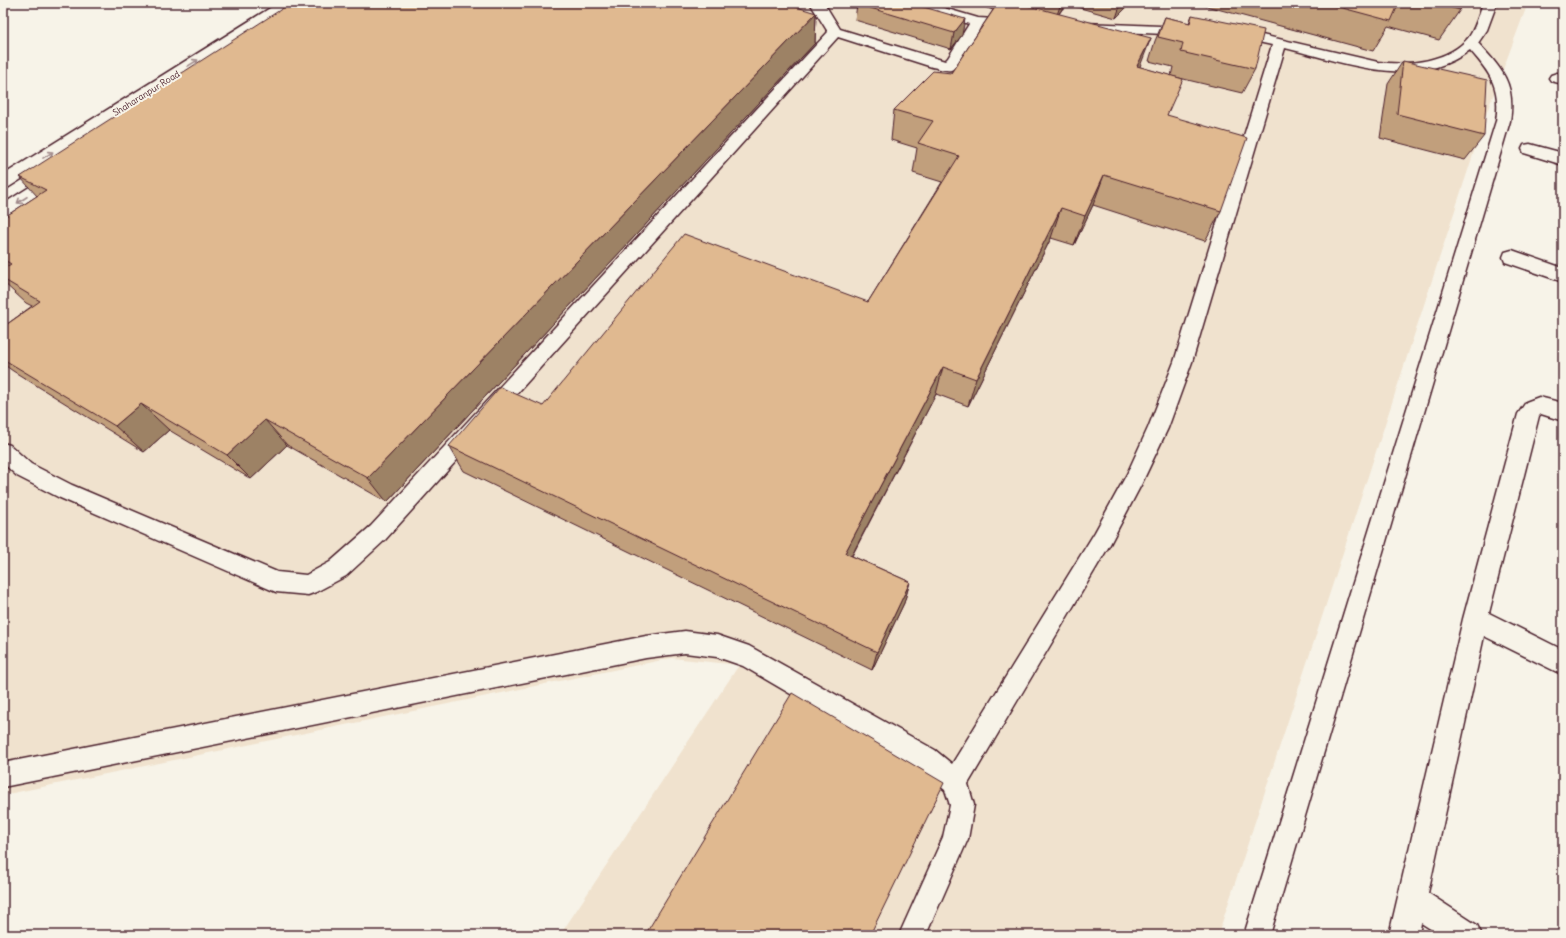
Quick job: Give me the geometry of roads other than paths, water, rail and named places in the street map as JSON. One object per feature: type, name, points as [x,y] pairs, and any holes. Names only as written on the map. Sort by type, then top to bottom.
[{"type":"street","name":"Shaharanpur Road","points":[[3,184],[288,3]]},
{"type":"street","points":[[1530,149],[1563,159]]},
{"type":"street","points":[[3,212],[69,169]]},
{"type":"street","points":[[1512,257],[1563,275]]},
{"type":"street","points":[[1404,935],[1475,619],[1529,414],[1533,408],[1539,405],[1563,412]]},
{"type":"street","points":[[1475,619],[1563,663]]},
{"type":"street","points":[[1412,900],[1468,935]]},
{"type":"lane","points":[[817,3],[835,32],[937,64],[948,66],[954,61],[977,22]]},
{"type":"lane","points":[[913,3],[977,22],[1028,25]]},
{"type":"lane","points":[[1226,33],[1280,42],[1380,66],[1407,68],[1434,62],[1455,55],[1471,43],[1480,28],[1490,3]]},
{"type":"lane","points":[[1068,26],[1203,31]]},
{"type":"lane","points":[[3,451],[24,470],[65,491],[276,582],[308,585],[338,569],[378,533],[835,32]]},
{"type":"lane","points":[[955,782],[1102,539],[1134,479],[1158,428],[1183,362],[1280,42]]},
{"type":"lane","points":[[1257,935],[1503,121],[1506,107],[1506,97],[1502,84],[1490,65],[1471,43]]},
{"type":"lane","points":[[3,775],[646,647],[685,642],[717,646],[749,657],[926,759],[955,782],[962,805],[955,839],[912,935]]}]
